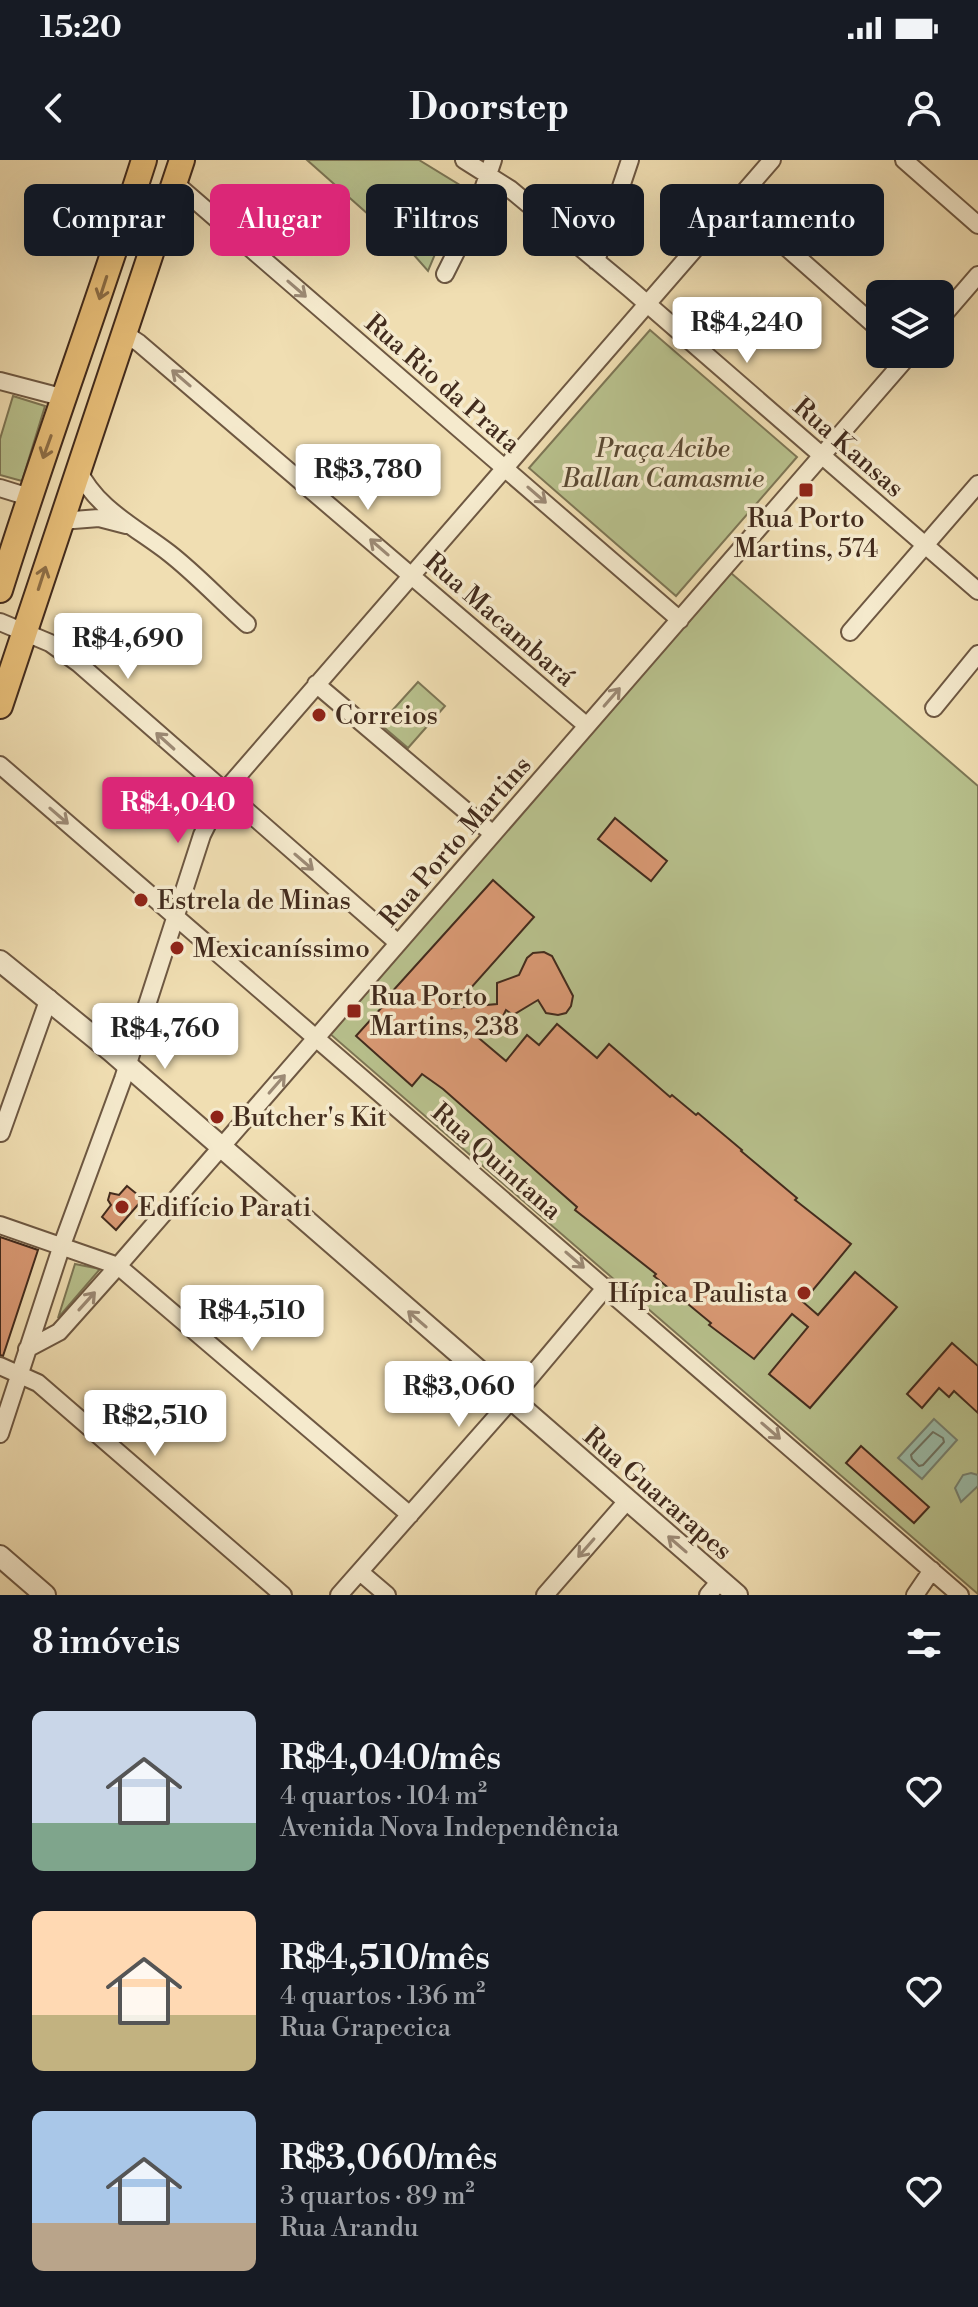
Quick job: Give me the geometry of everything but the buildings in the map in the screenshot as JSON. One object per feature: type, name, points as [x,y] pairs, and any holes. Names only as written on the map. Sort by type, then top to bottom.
[{"type":"main road","points":[[0,590],[144,160]]},
{"type":"main road","points":[[0,706],[178,172]]},
{"type":"street","name":"Rua Kansas","points":[[464,160],[491,167],[510,189],[978,591]]},
{"type":"street","points":[[596,261],[630,160]]},
{"type":"street","points":[[751,184],[772,160]]},
{"type":"street","points":[[904,160],[978,225]]},
{"type":"street","points":[[445,274],[474,216],[491,167]]},
{"type":"street","name":"Rua Rio da Prata","points":[[178,172],[504,467],[680,620]]},
{"type":"street","points":[[0,1434],[62,1245],[177,917],[202,835],[223,793],[688,256]]},
{"type":"street","points":[[796,256],[866,318]]},
{"type":"street","points":[[954,304],[976,281]]},
{"type":"street","name":"Rua Macambará","points":[[124,333],[587,726]]},
{"type":"street","name":"Rua Porto Martins","points":[[27,1349],[59,1332],[118,1266],[897,368]]},
{"type":"street","points":[[1,387],[65,398]]},
{"type":"street","points":[[78,469],[95,496],[135,530],[169,553],[247,624]]},
{"type":"street","points":[[850,632],[978,484]]},
{"type":"street","points":[[0,488],[29,497]]},
{"type":"street","points":[[61,521],[99,518],[135,530]]},
{"type":"street","points":[[0,622],[50,643],[78,663],[398,943]]},
{"type":"street","points":[[934,708],[978,654]]},
{"type":"street","points":[[316,684],[493,834]]},
{"type":"street","name":"Rua Quintana","points":[[0,765],[960,1595]]},
{"type":"street","name":"Rua Guararapes","points":[[0,961],[49,998],[627,1501],[714,1588],[737,1595]]},
{"type":"street","points":[[1,1133],[49,998]]},
{"type":"street","points":[[0,1225],[118,1266],[410,1515]]},
{"type":"street","points":[[339,1595],[606,1287]]},
{"type":"street","points":[[0,1366],[38,1383],[283,1595]]},
{"type":"street","points":[[545,1595],[627,1501]]},
{"type":"street","points":[[0,1556],[45,1595]]},
{"type":"street","points":[[360,1572],[387,1595]]},
{"type":"street","points":[[916,1594],[937,1575]]},
{"type":"green space","points":[[307,160],[419,160],[458,184],[366,184],[366,212],[350,198],[350,184],[334,184]]},
{"type":"green space","points":[[415,256],[434,256],[428,271]]},
{"type":"green space","name":"Praça Acibe Ballan Camasmie","points":[[650,330],[797,457],[676,596],[529,468]]},
{"type":"green space","points":[[13,396],[45,406],[22,481],[0,475],[0,439]]},
{"type":"green space","name":"Hípica Paulista","points":[[731,573],[978,786],[978,1594],[329,1033]]},
{"type":"green space","points":[[418,682],[445,706],[408,748],[380,724]]},
{"type":"green space","points":[[75,1264],[100,1269],[58,1318]]},
{"type":"water","points":[[934,1419],[957,1440],[922,1479],[898,1458]]},
{"type":"water","points":[[963,1475],[978,1475],[978,1486],[961,1502],[955,1488]]},
{"type":"place","name":"Rua Porto Martins, 574","points":[[806,490]]},
{"type":"place","name":"Correios","points":[[319,715]]},
{"type":"place","name":"Estrela de Minas","points":[[141,900]]},
{"type":"place","name":"Mexicaníssimo","points":[[177,948]]},
{"type":"place","name":"Rua Porto Martins, 238","points":[[354,1011]]},
{"type":"place","name":"Butcher's Kit","points":[[217,1117]]},
{"type":"place","name":"Edifício Parati","points":[[122,1207]]},
{"type":"place","name":"Hípica Paulista","points":[[804,1293]]}]
